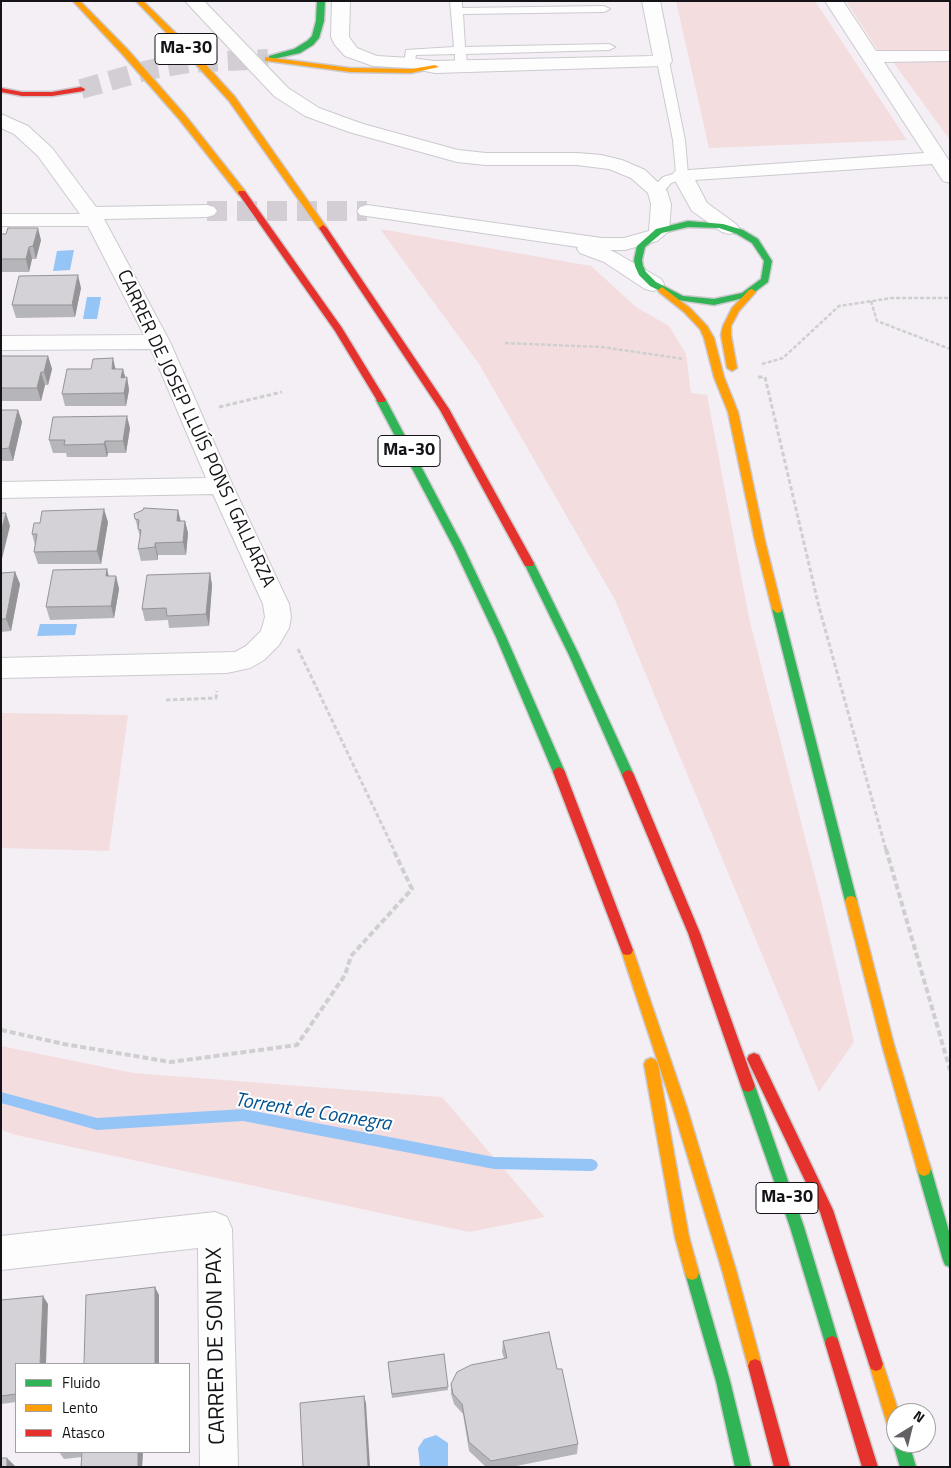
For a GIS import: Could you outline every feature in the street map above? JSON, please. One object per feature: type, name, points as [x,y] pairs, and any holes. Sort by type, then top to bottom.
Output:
[{"type":"main road","name":"Ma-30","points":[[76,1],[126,53],[221,164],[308,285],[378,395],[459,548],[502,637],[566,789],[633,966],[680,1108],[729,1270],[782,1467]]},
{"type":"main road","name":"Ma-30","points":[[139,1],[232,99],[381,311],[444,409],[530,565],[574,655],[644,812],[694,933],[797,1227],[870,1467]]},
{"type":"main road","points":[[321,1],[319,28],[316,36],[310,43],[290,54],[268,59],[350,70],[411,70],[435,67]]},
{"type":"main road","points":[[1,90],[52,94],[80,89]]},
{"type":"main road","points":[[733,412],[734,381],[728,351],[727,326],[735,310],[764,280],[768,268],[766,255],[749,237],[729,228],[708,224],[688,224],[655,234],[641,246],[638,260],[642,273],[686,310],[704,328],[709,338],[719,377],[733,412],[760,541],[885,1035],[950,1260]]},
{"type":"main road","points":[[658,287],[681,298],[704,302],[731,300],[752,292]]},
{"type":"main road","points":[[694,933],[826,1210],[888,1403]]},
{"type":"main road","points":[[633,966],[682,1236],[723,1381],[743,1467]]},
{"type":"main road","points":[[904,1453],[908,1467]]},
{"type":"street","points":[[194,1],[282,92],[294,102],[319,115],[373,133],[457,156],[486,159],[577,158],[601,161],[638,174],[657,191],[662,204],[655,234],[635,242],[614,244],[367,212]]},
{"type":"street","points":[[341,1],[340,37],[344,45],[358,55],[373,61],[410,63],[435,67],[460,59],[563,56],[663,61],[651,1]]},
{"type":"street","points":[[834,1],[950,177]]},
{"type":"street","points":[[870,57],[950,56]]},
{"type":"street","name":"CARRER DE JOSEP LLUÍS PONS I GALLARZA","points":[[1,120],[21,130],[34,140],[90,212],[128,280],[159,342],[221,486],[276,604],[278,617],[276,628],[262,647],[241,661],[227,663],[1,668]]},
{"type":"street","points":[[729,228],[699,206],[682,175],[936,158]]},
{"type":"street","points":[[1,205],[90,212]]},
{"type":"street","points":[[1,220],[90,212],[207,211]]},
{"type":"street","points":[[500,230],[595,251],[618,262],[658,287]]},
{"type":"street","points":[[1,343],[159,342]]},
{"type":"street","points":[[1,490],[221,486]]},
{"type":"street","name":"CARRER DE SON PAX","points":[[1,1253],[215,1229],[220,1467]]},
{"type":"lane","points":[[457,5],[544,1]]},
{"type":"lane","points":[[410,63],[410,52],[460,59],[457,5]]},
{"type":"lane","points":[[457,5],[604,9]]},
{"type":"lane","points":[[563,56],[608,47]]},
{"type":"lane","points":[[657,191],[667,180],[682,175],[679,140],[663,61]]},
{"type":"path","points":[[761,364],[784,358],[838,306],[892,298],[950,298]]},
{"type":"path","points":[[871,301],[877,321],[950,349]]},
{"type":"path","points":[[505,343],[602,347],[695,361],[697,374],[701,377],[719,377]]},
{"type":"path","points":[[734,381],[765,376],[778,439],[817,598],[862,767],[950,1070]]},
{"type":"path","points":[[218,408],[282,392]]},
{"type":"path","points":[[1,1030],[64,1044],[170,1062],[298,1045],[345,975],[351,956],[412,889],[294,641]]},
{"type":"shaded area","points":[[676,1],[815,1],[907,140],[709,148]]},
{"type":"shaded area","points":[[846,1],[950,1],[950,50],[879,52]]},
{"type":"shaded area","points":[[950,61],[950,140],[893,62]]},
{"type":"shaded area","points":[[380,229],[591,266],[636,307],[669,326],[686,354],[691,393],[707,395],[749,618],[821,900],[854,1042],[819,1092],[615,600],[479,364]]},
{"type":"shaded area","points":[[1,713],[128,715],[109,851],[1,848]]},
{"type":"shaded area","points":[[1,1046],[133,1073],[442,1097],[545,1217],[469,1232],[16,1135],[1,1130]]},
{"type":"water","points":[[74,250],[70,270],[53,271],[57,251]]},
{"type":"water","points":[[87,297],[101,297],[97,319],[83,319]]},
{"type":"water","points":[[40,624],[77,624],[75,635],[37,636]]},
{"type":"water","points":[[436,1435],[448,1443],[448,1467],[420,1467],[418,1448],[424,1439]]},
{"type":"building","points":[[8,228],[38,228],[33,246],[29,247],[26,259],[1,259],[1,234],[6,234]]},
{"type":"building","points":[[78,275],[72,305],[12,305],[19,276]]},
{"type":"building","points":[[1,356],[48,356],[37,388],[1,388]]},
{"type":"building","points":[[113,358],[112,369],[123,369],[121,378],[127,377],[124,393],[62,394],[67,369],[91,369],[93,359]]},
{"type":"building","points":[[1,410],[18,410],[9,448],[1,449]]},
{"type":"building","points":[[127,416],[123,441],[105,441],[104,444],[64,445],[65,440],[49,440],[53,417]]},
{"type":"building","points":[[144,508],[178,510],[177,521],[185,521],[183,542],[155,543],[155,547],[138,549],[141,530],[138,529],[139,520],[135,519],[134,514]]},
{"type":"building","points":[[104,509],[97,551],[34,552],[37,534],[32,534],[34,523],[40,523],[42,511]]},
{"type":"building","points":[[1,513],[6,513],[1,532]]},
{"type":"building","points":[[107,569],[106,576],[116,576],[111,606],[46,607],[53,570]]},
{"type":"building","points":[[15,572],[6,619],[1,619],[1,573]]},
{"type":"building","points":[[210,573],[206,614],[167,616],[166,608],[142,609],[147,575]]},
{"type":"building","points":[[155,1287],[155,1363],[84,1363],[86,1295]]},
{"type":"building","points":[[43,1296],[40,1363],[15,1363],[15,1394],[1,1396],[1,1300]]},
{"type":"building","points":[[549,1332],[557,1369],[562,1369],[578,1444],[491,1461],[469,1442],[462,1404],[453,1394],[451,1384],[457,1372],[471,1365],[507,1358],[503,1341]]},
{"type":"building","points":[[444,1354],[448,1387],[392,1394],[388,1362]]},
{"type":"building","points":[[364,1396],[368,1467],[303,1467],[300,1403]]},
{"type":"building","points":[[82,1453],[138,1453],[138,1467],[81,1467]]},
{"type":"building","points":[[1,1458],[7,1458],[7,1467],[1,1467]]},
{"type":"waterway","name":"Torrent de Coanegra","points":[[1,1097],[97,1124],[243,1115],[494,1163],[592,1165]]},
{"type":"tunnel","points":[[81,89],[148,70],[188,63],[268,59]]},
{"type":"tunnel","points":[[207,211],[367,211]]},
{"type":"traffic: fast","points":[[272,58],[297,51],[310,43],[316,36],[320,21],[321,1]]},
{"type":"traffic: fast","points":[[688,224],[720,226],[740,232],[755,241],[768,261],[765,280],[745,295],[714,302],[681,298],[653,284],[642,273],[639,266],[638,260],[641,246],[659,231],[688,224]]},
{"type":"traffic: fast","points":[[381,400],[459,548],[501,637],[559,772]]},
{"type":"traffic: fast","points":[[529,563],[574,655],[628,775]]},
{"type":"traffic: fast","points":[[777,609],[851,901]]},
{"type":"traffic: fast","points":[[748,1086],[797,1227],[832,1343]]},
{"type":"traffic: fast","points":[[924,1169],[950,1260]]},
{"type":"traffic: fast","points":[[692,1273],[723,1381],[743,1467]]},
{"type":"traffic: fast","points":[[904,1453],[908,1467]]},
{"type":"traffic: slow","points":[[76,1],[126,53],[182,117],[242,193]]},
{"type":"traffic: slow","points":[[139,1],[185,47],[232,99],[323,228]]},
{"type":"traffic: slow","points":[[268,59],[350,70],[411,71],[435,67]]},
{"type":"traffic: slow","points":[[662,290],[687,310],[704,328],[709,338],[719,377],[733,412],[760,541],[777,609]]},
{"type":"traffic: slow","points":[[732,368],[726,335],[727,326],[735,310],[752,292]]},
{"type":"traffic: slow","points":[[851,901],[888,1045],[924,1169]]},
{"type":"traffic: slow","points":[[627,950],[680,1108],[729,1270],[755,1366]]},
{"type":"traffic: slow","points":[[651,1064],[682,1237],[692,1273]]},
{"type":"traffic: slow","points":[[876,1364],[888,1403]]},
{"type":"traffic: jam","points":[[1,90],[22,94],[52,94],[81,89]]},
{"type":"traffic: jam","points":[[242,193],[339,330],[381,400]]},
{"type":"traffic: jam","points":[[323,228],[444,409],[529,563]]},
{"type":"traffic: jam","points":[[559,772],[627,950]]},
{"type":"traffic: jam","points":[[628,775],[694,933],[748,1086]]},
{"type":"traffic: jam","points":[[754,1059],[826,1210],[876,1364]]},
{"type":"traffic: jam","points":[[832,1343],[870,1467]]},
{"type":"traffic: jam","points":[[755,1366],[782,1467]]}]
